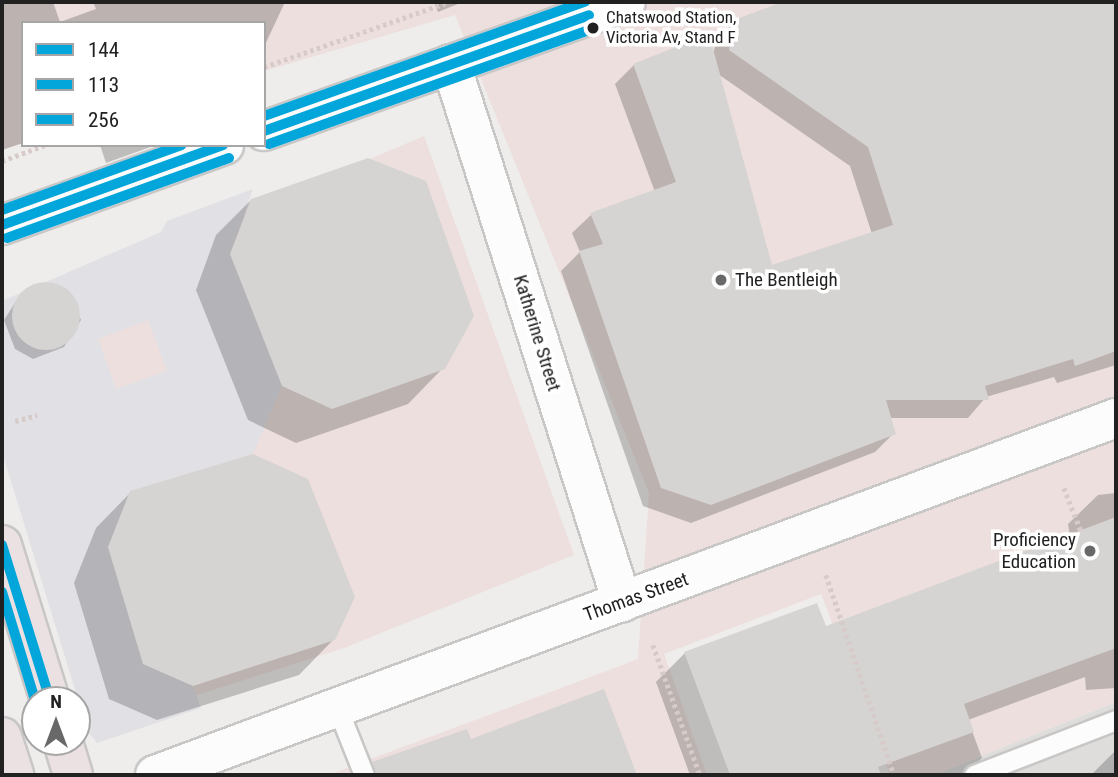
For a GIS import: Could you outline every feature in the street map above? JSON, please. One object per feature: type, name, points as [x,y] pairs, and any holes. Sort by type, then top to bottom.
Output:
[{"type":"highway","points":[[2,545],[46,686]]},
{"type":"highway","points":[[2,737],[14,775]]},
{"type":"highway","points":[[67,756],[73,775]]},
{"type":"street","points":[[266,130],[626,2]]},
{"type":"street","name":"Katherine Street","points":[[451,64],[622,602]]},
{"type":"street","points":[[2,225],[218,147]]},
{"type":"street","name":"Thomas Street","points":[[155,775],[1116,418]]},
{"type":"lane","points":[[337,708],[363,775]]},
{"type":"lane","points":[[974,775],[1116,720]]},
{"type":"path","points":[[266,66],[447,2]]},
{"type":"path","points":[[2,161],[40,147]]},
{"type":"path","points":[[15,421],[37,415]]},
{"type":"path","points":[[1064,488],[1081,531]]},
{"type":"path","points":[[826,575],[894,775]]},
{"type":"path","points":[[653,645],[700,775]]},
{"type":"shaded area","points":[[2,2],[1116,2],[1116,702],[934,775],[890,775],[821,594],[664,654],[707,775],[328,775],[638,659],[649,493],[455,15],[266,70],[266,21],[21,21],[21,144],[2,150]]},
{"type":"shaded area","points":[[424,136],[574,555],[344,648],[116,721],[2,316]]},
{"type":"shaded area","points":[[253,189],[230,254],[282,386],[253,454],[130,491],[108,547],[143,664],[193,686],[201,708],[97,743],[91,736],[91,686],[74,686],[2,452],[2,301],[161,232],[167,221]],"holes":[[[148,320],[167,371],[116,389],[98,339]]]},
{"type":"shaded area","points":[[1116,702],[1116,775],[934,775]]},
{"type":"building","points":[[782,2],[1116,2],[1116,351],[1075,366],[1073,359],[985,386],[989,400],[886,400],[896,434],[711,505],[661,488],[579,251],[603,244],[590,213],[676,182],[633,64],[709,34],[772,265],[893,225],[868,147],[729,50],[734,20]]},
{"type":"building","points":[[368,158],[426,181],[474,316],[445,369],[332,409],[282,386],[230,254],[251,199]]},
{"type":"building","points":[[46,282],[59,285],[70,292],[77,303],[80,316],[77,329],[70,340],[59,347],[46,350],[33,347],[22,340],[15,329],[12,316],[15,303],[22,292],[33,285]]},
{"type":"building","points":[[253,454],[308,479],[355,597],[335,640],[193,686],[143,664],[108,547],[130,491]]},
{"type":"building","points":[[1116,517],[1116,648],[964,704],[974,732],[878,767],[881,775],[730,775],[684,652],[817,603],[826,626]]},
{"type":"building","points":[[604,689],[637,775],[376,775],[372,762],[467,729],[471,739]]},
{"type":"transit line","name":"256","points":[[266,115],[585,2]]},
{"type":"transit line","name":"144","points":[[266,130],[589,15]]},
{"type":"transit line","name":"113","points":[[269,144],[594,28]]},
{"type":"transit line","name":"256","points":[[2,210],[176,147]]},
{"type":"transit line","name":"144","points":[[2,225],[217,147]]},
{"type":"transit line","name":"113","points":[[7,238],[229,158]]},
{"type":"transit line","name":"144","points":[[2,545],[46,686]]},
{"type":"transit line","name":"113","points":[[2,592],[31,686]]},
{"type":"place","name":"Chatswood Station, Victoria Av, Stand F","points":[[593,28]]},
{"type":"place","name":"The Bentleigh","points":[[721,280]]},
{"type":"place","name":"Proficiency Education","points":[[1090,551]]}]
